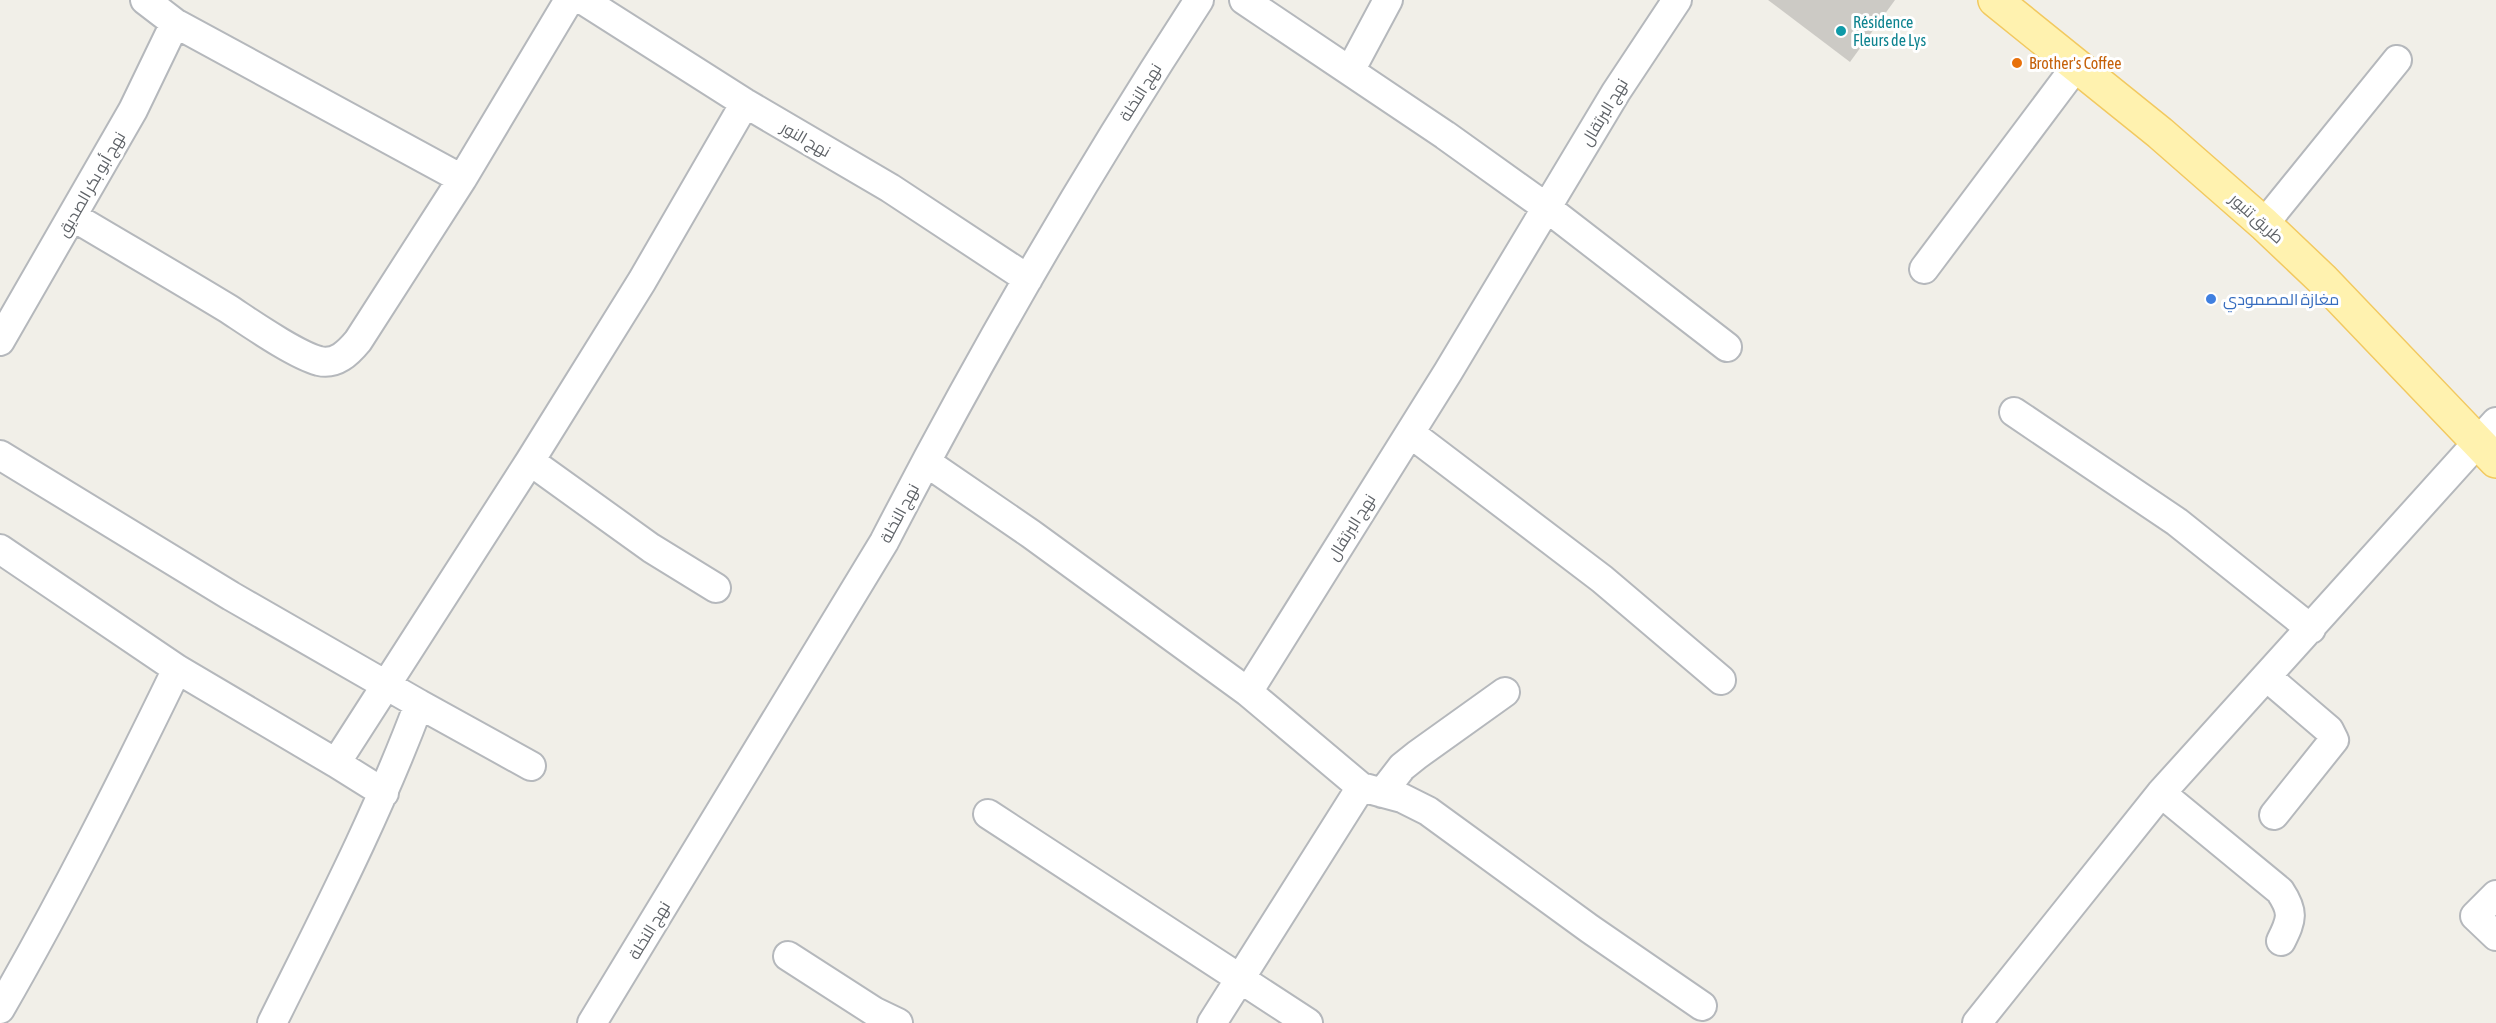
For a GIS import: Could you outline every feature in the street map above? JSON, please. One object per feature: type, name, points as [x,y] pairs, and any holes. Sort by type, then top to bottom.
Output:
[{"type":"main road","name":"طريق تنيور","points":[[1995,0],[2160,133],[2264,224],[2491,442]]},
{"type":"street","points":[[72,216],[288,345],[321,361],[331,361],[342,357],[358,341],[462,179],[569,0]]},
{"type":"street","name":"نهج النور","points":[[583,0],[745,103],[890,188],[1028,279]]},
{"type":"street","name":"نهج النخلة","points":[[592,1023],[884,542],[1028,279],[1143,86],[1199,0]]},
{"type":"street","points":[[1244,0],[1445,135],[1547,208],[1727,347]]},
{"type":"street","points":[[1350,72],[1388,0]]},
{"type":"street","name":"نهج البرتقال","points":[[1248,692],[1410,433],[1616,92],[1677,0]]},
{"type":"street","points":[[157,7],[462,179]]},
{"type":"street","name":"نهج أبو بكر الصديق","points":[[0,341],[133,110],[157,7]]},
{"type":"street","points":[[2264,224],[2397,60]]},
{"type":"street","points":[[1924,269],[2077,65]]},
{"type":"street","points":[[336,763],[467,555],[530,461],[642,281],[745,103]]},
{"type":"street","points":[[2014,412],[2177,522],[2311,629]]},
{"type":"street","points":[[1410,433],[1602,579],[1721,680]]},
{"type":"street","points":[[1977,1023],[2161,793],[2311,629],[2491,442]]},
{"type":"street","points":[[0,454],[231,596],[386,686],[531,766]]},
{"type":"street","points":[[530,461],[651,548],[716,588]]},
{"type":"street","points":[[926,462],[1031,534],[1248,692],[1371,790],[1402,798],[1428,811],[1580,922],[1702,1006]]},
{"type":"street","points":[[0,549],[177,669],[384,793]]},
{"type":"street","points":[[0,1009],[74,876],[177,669]]},
{"type":"street","points":[[2266,677],[2329,730],[2334,740],[2274,815]]},
{"type":"street","points":[[1212,1023],[1371,790],[1505,692]]},
{"type":"street","points":[[272,1023],[384,793],[418,704]]},
{"type":"street","points":[[2161,793],[2280,891],[2290,905],[2291,921],[2282,941]]},
{"type":"street","points":[[988,814],[1308,1023]]},
{"type":"street","points":[[2496,895],[2475,916],[2496,936]]},
{"type":"street","points":[[788,957],[875,1012],[898,1023]]},
{"type":"building","name":"Résidence Fleurs de Lys","points":[[1768,0],[1895,0],[1850,62]]},
{"type":"place","name":"Résidence Fleurs de Lys","points":[[1841,31]]},
{"type":"place","name":"Brother's Coffee","points":[[2017,63]]},
{"type":"place","name":"مغازة المصمودي","points":[[2211,299]]}]
